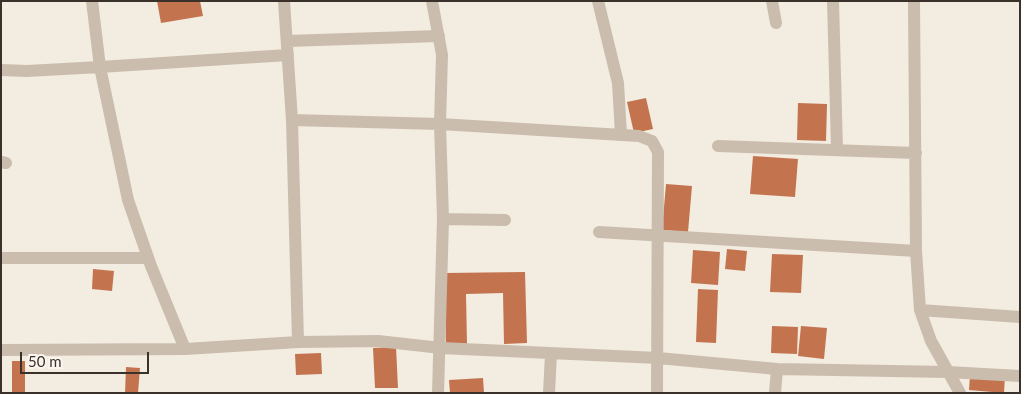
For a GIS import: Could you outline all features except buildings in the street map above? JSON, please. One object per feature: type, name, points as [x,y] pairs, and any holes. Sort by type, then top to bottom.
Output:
[{"type":"street","points":[[92,1],[100,67],[128,200],[148,258],[185,349]]},
{"type":"street","points":[[284,1],[292,120],[298,342]]},
{"type":"street","points":[[432,1],[442,55],[440,124],[443,219],[441,348],[438,393]]},
{"type":"street","points":[[598,1],[618,83],[621,135]]},
{"type":"street","points":[[772,1],[776,23]]},
{"type":"street","points":[[832,1],[837,148]]},
{"type":"street","points":[[914,1],[916,250],[920,310],[931,341],[960,393]]},
{"type":"street","points":[[287,41],[439,36]]},
{"type":"street","points":[[1,70],[28,71],[100,67],[288,54]]},
{"type":"street","points":[[292,120],[440,124],[639,136],[652,141],[658,152],[656,234],[657,393]]},
{"type":"street","points":[[718,146],[837,148],[916,153]]},
{"type":"street","points":[[443,219],[504,220]]},
{"type":"street","points":[[599,232],[916,250]]},
{"type":"street","points":[[1,258],[148,258]]},
{"type":"street","points":[[920,310],[1020,317]]},
{"type":"street","points":[[1,350],[185,349],[298,342],[378,341],[441,348],[658,358],[777,369],[948,372],[1020,376]]},
{"type":"street","points":[[549,393],[551,354]]},
{"type":"street","points":[[776,393],[777,369]]}]
